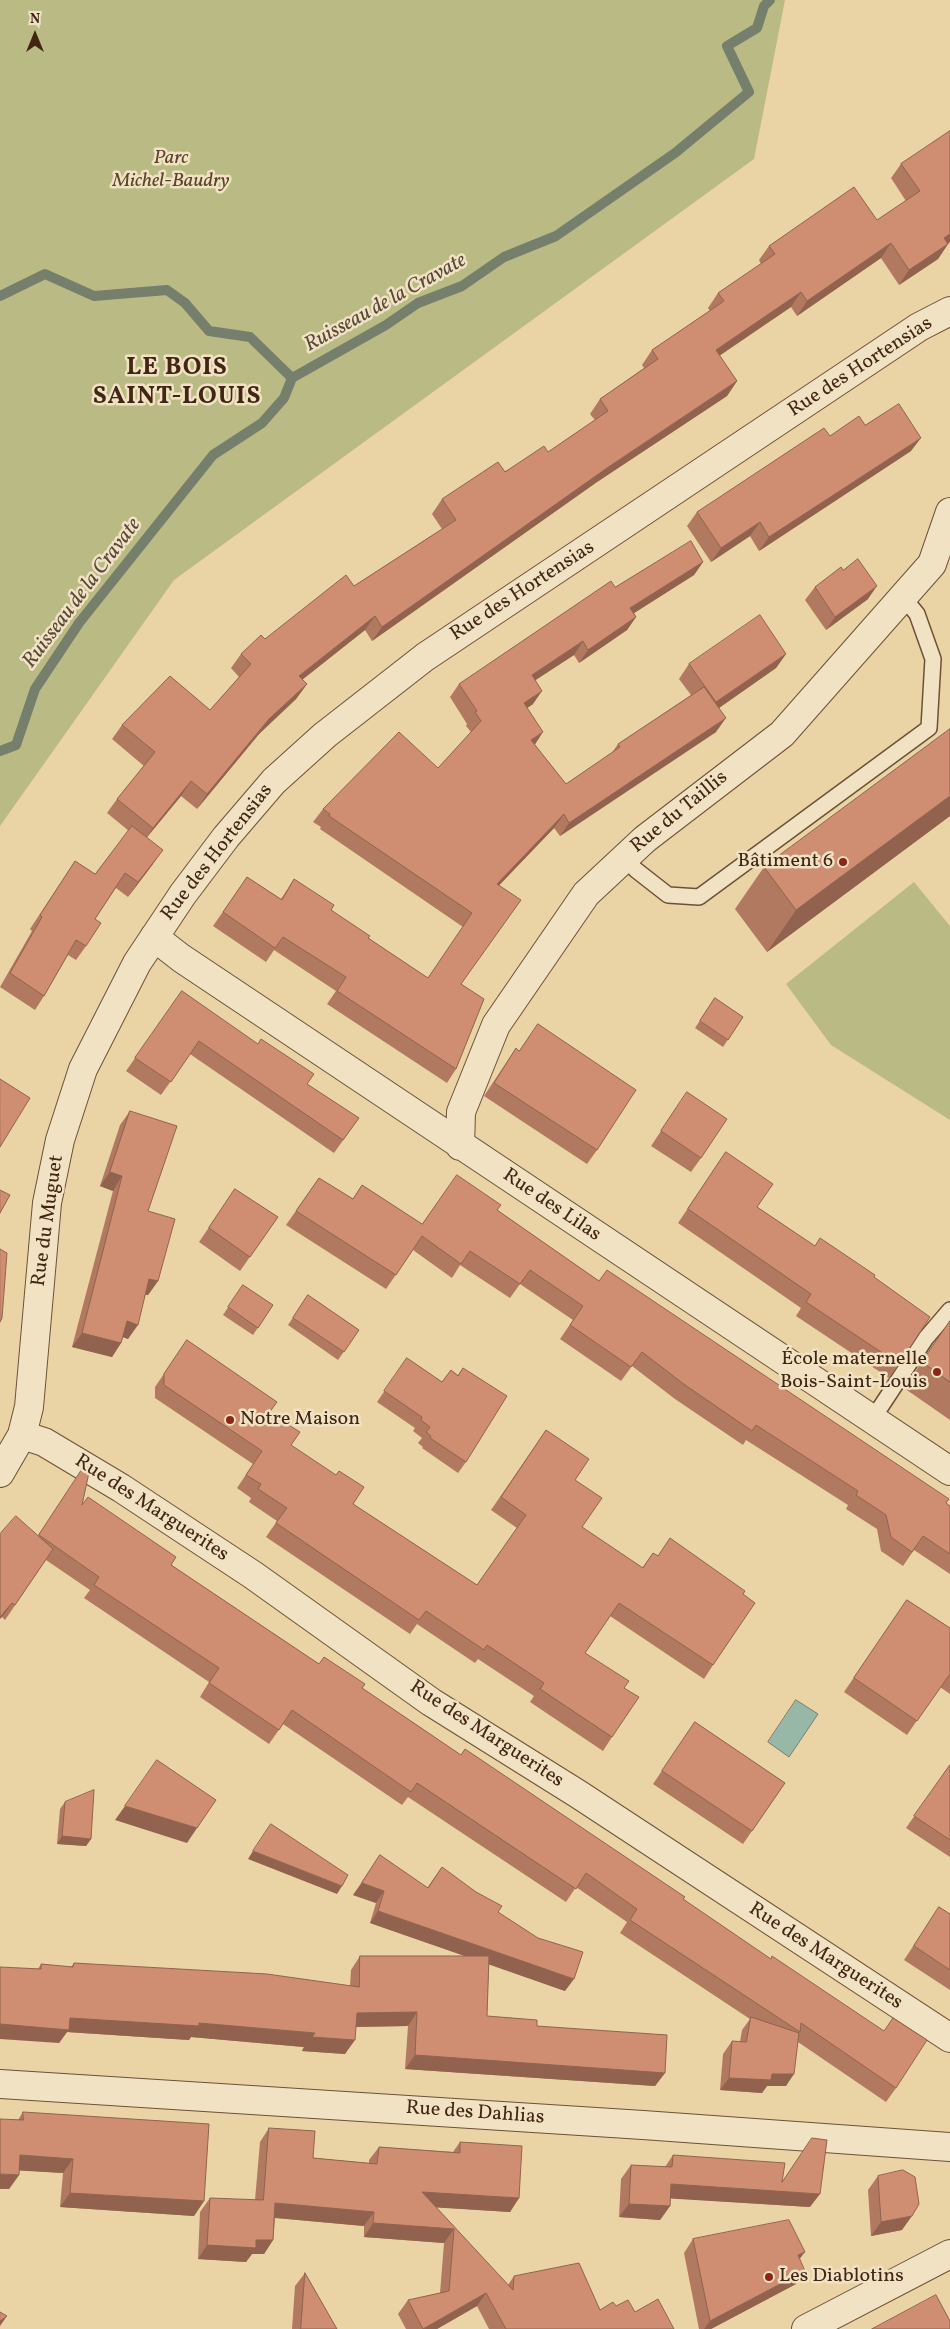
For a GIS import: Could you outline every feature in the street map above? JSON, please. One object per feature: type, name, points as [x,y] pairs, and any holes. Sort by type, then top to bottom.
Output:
[{"type":"street","name":"Rue des Hortensias","points":[[154,937],[226,837],[274,781],[325,735],[417,663],[919,328],[950,311]]},
{"type":"street","name":"Rue du Taillis","points":[[460,1146],[461,1112],[496,1025],[586,894],[645,839],[782,734],[932,564],[950,512]]},
{"type":"street","name":"Rue des Lilas","points":[[154,937],[181,958],[460,1146],[950,1471]]},
{"type":"street","name":"Rue du Muguet","points":[[0,1473],[22,1435],[29,1407],[47,1203],[60,1140],[84,1069],[137,963],[154,937]]},
{"type":"street","name":"Rue des Marguerites","points":[[22,1435],[44,1442],[121,1488],[253,1575],[431,1702],[578,1794],[950,2038]]},
{"type":"street","name":"Rue des Dahlias","points":[[0,2084],[642,2125],[950,2147]]},
{"type":"street","points":[[806,2329],[950,2254]]},
{"type":"lane","points":[[625,858],[636,870],[668,895],[699,897],[929,728],[933,659],[917,614],[903,596]]},
{"type":"lane","points":[[872,1420],[926,1338],[950,1310]]},
{"type":"green space","name":"Parc Michel-Baudry","points":[[0,0],[785,0],[754,159],[174,580],[0,826]]},
{"type":"green space","points":[[914,882],[950,926],[950,1120],[831,1045],[786,984]]},
{"type":"shaded area","points":[[796,1700],[818,1714],[789,1757],[768,1742]]},
{"type":"building","points":[[950,131],[950,234],[944,238],[948,244],[909,270],[891,243],[807,301],[801,292],[716,350],[737,381],[607,468],[382,627],[375,616],[299,676],[307,684],[269,719],[207,794],[191,781],[153,828],[117,799],[155,752],[122,725],[170,676],[210,710],[251,664],[241,654],[261,635],[265,639],[346,575],[354,586],[456,520],[442,499],[498,462],[505,472],[544,446],[548,452],[608,411],[600,399],[658,359],[652,350],[724,301],[718,293],[775,254],[769,246],[854,187],[877,220],[920,191],[901,164]]},
{"type":"building","points":[[899,404],[921,438],[769,537],[760,522],[721,548],[697,512],[824,428],[830,436],[859,416],[865,425]]},
{"type":"building","points":[[691,541],[703,562],[630,608],[636,617],[588,650],[583,641],[532,675],[542,691],[524,703],[543,732],[531,740],[566,784],[620,747],[618,744],[704,687],[726,718],[569,823],[564,814],[497,884],[521,900],[461,984],[484,999],[456,1069],[337,991],[346,977],[283,937],[275,948],[223,912],[247,877],[282,900],[294,879],[334,905],[331,910],[370,936],[368,938],[428,978],[472,913],[329,816],[330,814],[323,809],[399,732],[438,768],[481,721],[475,712],[477,711],[459,684],[611,581],[615,587]]},
{"type":"building","points":[[858,559],[877,586],[835,617],[815,587],[841,567],[843,570]]},
{"type":"building","points":[[760,615],[786,654],[716,702],[689,664]]},
{"type":"building","points":[[950,729],[950,796],[796,910],[764,867]]},
{"type":"building","points":[[132,826],[163,850],[138,882],[125,873],[95,919],[101,923],[86,946],[76,940],[44,996],[10,973],[42,917],[40,915],[75,861],[95,874]]},
{"type":"building","points":[[182,991],[258,1044],[261,1039],[314,1074],[307,1084],[359,1118],[343,1140],[199,1041],[171,1082],[135,1058]]},
{"type":"building","points":[[715,998],[743,1017],[728,1040],[700,1021]]},
{"type":"building","points":[[538,1024],[636,1090],[597,1150],[494,1083],[516,1048],[519,1051]]},
{"type":"building","points":[[0,1079],[30,1098],[0,1147]]},
{"type":"building","points":[[687,1092],[727,1119],[701,1158],[661,1131]]},
{"type":"building","points":[[130,1111],[177,1126],[148,1211],[175,1219],[158,1281],[149,1279],[138,1325],[127,1321],[121,1343],[82,1333],[122,1176],[110,1172]]},
{"type":"building","points":[[726,1152],[773,1184],[757,1207],[815,1246],[820,1238],[875,1275],[874,1277],[930,1317],[899,1364],[806,1302],[811,1294],[688,1209]]},
{"type":"building","points":[[457,1175],[501,1205],[497,1210],[599,1281],[607,1270],[949,1499],[946,1503],[950,1506],[950,1554],[923,1536],[912,1552],[891,1537],[886,1515],[856,1495],[858,1491],[756,1425],[752,1431],[685,1385],[642,1352],[631,1367],[570,1325],[583,1306],[530,1270],[520,1284],[470,1251],[461,1264],[422,1236],[396,1275],[296,1211],[319,1178],[353,1199],[362,1185],[422,1224]]},
{"type":"building","points":[[235,1189],[278,1217],[250,1257],[209,1228]]},
{"type":"building","points":[[0,1190],[10,1195],[0,1213]]},
{"type":"building","points":[[0,1249],[7,1253],[2,1318],[0,1322]]},
{"type":"building","points":[[243,1285],[273,1305],[258,1328],[228,1307]]},
{"type":"building","points":[[308,1295],[359,1330],[344,1352],[293,1318]]},
{"type":"building","points":[[950,1321],[950,1382],[922,1362]]},
{"type":"building","points":[[187,1340],[277,1402],[269,1413],[300,1432],[291,1445],[336,1475],[339,1471],[364,1487],[353,1504],[477,1585],[526,1515],[501,1497],[546,1430],[589,1459],[575,1480],[602,1498],[582,1527],[643,1568],[653,1553],[658,1556],[670,1538],[745,1591],[743,1594],[755,1603],[713,1665],[619,1603],[585,1653],[629,1681],[624,1688],[639,1697],[612,1737],[540,1689],[544,1683],[487,1645],[484,1650],[426,1611],[419,1620],[276,1523],[287,1508],[258,1489],[261,1484],[246,1475],[262,1451],[164,1385],[164,1374]]},
{"type":"building","points":[[407,1358],[442,1382],[451,1370],[458,1376],[463,1368],[507,1396],[466,1462],[430,1438],[431,1436],[426,1432],[430,1427],[421,1420],[422,1417],[384,1391]]},
{"type":"building","points":[[85,1465],[90,1468],[82,1505],[88,1497],[176,1557],[171,1565],[319,1664],[324,1657],[365,1684],[362,1688],[461,1755],[465,1749],[685,1897],[683,1899],[771,1959],[772,1956],[884,2031],[893,2018],[927,2040],[896,2088],[801,2023],[800,2032],[630,1920],[637,1909],[586,1873],[576,1889],[417,1783],[411,1792],[292,1710],[279,1730],[209,1683],[219,1668],[94,1585],[99,1577],[39,1535]]},
{"type":"building","points":[[16,1516],[53,1549],[15,1605],[12,1603],[0,1617],[0,1534]]},
{"type":"building","points":[[907,1600],[950,1628],[950,1674],[917,1721],[854,1678]]},
{"type":"building","points":[[695,1722],[785,1783],[752,1831],[662,1771]]},
{"type":"building","points":[[157,1760],[216,1800],[197,1828],[125,1806]]},
{"type":"building","points":[[950,1765],[950,1840],[914,1816]]},
{"type":"building","points":[[94,1790],[91,1839],[62,1836],[65,1802]]},
{"type":"building","points":[[271,1824],[348,1875],[342,1886],[253,1851]]},
{"type":"building","points":[[380,1855],[428,1888],[442,1867],[476,1892],[502,1906],[498,1912],[538,1938],[583,1952],[574,1979],[378,1911],[384,1891],[362,1883]]},
{"type":"building","points":[[939,1907],[950,1914],[950,1970],[914,1946]]},
{"type":"building","points":[[360,1956],[489,1956],[487,2016],[537,2020],[537,2026],[667,2035],[665,2073],[415,2055],[417,2012],[357,2013],[355,2040],[312,2037],[315,2033],[199,2023],[199,2026],[70,2018],[69,2030],[0,2024],[0,1967],[41,1969],[41,1964],[73,1967],[74,1963],[267,1974],[359,1987]]},
{"type":"building","points":[[751,2017],[799,2033],[794,2074],[772,2074],[771,2080],[729,2078],[732,2041],[746,2042]]},
{"type":"building","points":[[23,2112],[209,2124],[204,2201],[70,2193],[73,2159],[20,2155],[19,2175],[0,2174],[0,2119],[23,2120]]},
{"type":"building","points":[[269,2128],[315,2131],[313,2158],[377,2164],[379,2147],[460,2153],[460,2142],[522,2146],[519,2198],[422,2192],[513,2290],[514,2276],[579,2263],[600,2310],[613,2302],[616,2306],[628,2300],[635,2312],[658,2299],[674,2329],[506,2329],[486,2293],[423,2329],[408,2300],[449,2291],[454,2229],[373,2223],[374,2212],[275,2203],[273,2240],[256,2240],[256,2248],[207,2245],[210,2198],[263,2200]]},
{"type":"building","points":[[812,2138],[827,2140],[820,2194],[671,2184],[670,2206],[629,2204],[631,2165],[672,2167],[673,2155],[785,2163],[782,2182]]},
{"type":"building","points":[[903,2170],[915,2177],[919,2204],[912,2216],[881,2222],[878,2176]]},
{"type":"building","points":[[789,2220],[805,2252],[798,2255],[805,2271],[710,2321],[693,2239]]},
{"type":"building","points":[[305,2273],[337,2329],[301,2329]]},
{"type":"building","points":[[936,2295],[950,2321],[950,2329],[872,2329]]},
{"type":"building","points":[[0,2312],[7,2316],[0,2321]]},
{"type":"waterway","name":"Ruisseau de la Cravate","points":[[0,751],[16,745],[35,689],[79,623],[213,455],[262,423],[284,398],[292,378],[386,325],[418,303],[462,286],[504,257],[556,236],[675,153],[749,92],[727,46],[757,28],[764,6],[770,0]]},
{"type":"waterway","points":[[0,296],[45,274],[94,296],[167,290],[185,303],[209,331],[250,337],[292,378]]},
{"type":"place","name":"Bâtiment 6","points":[[843,862]]},
{"type":"place","name":"École maternelle Bois-Saint-Louis","points":[[937,1372]]},
{"type":"place","name":"Notre Maison","points":[[230,1420]]},
{"type":"place","name":"Les Diablotins","points":[[769,2277]]},
{"type":"district","name":"LE BOIS SAINT-LOUIS","points":[[177,384]]}]
